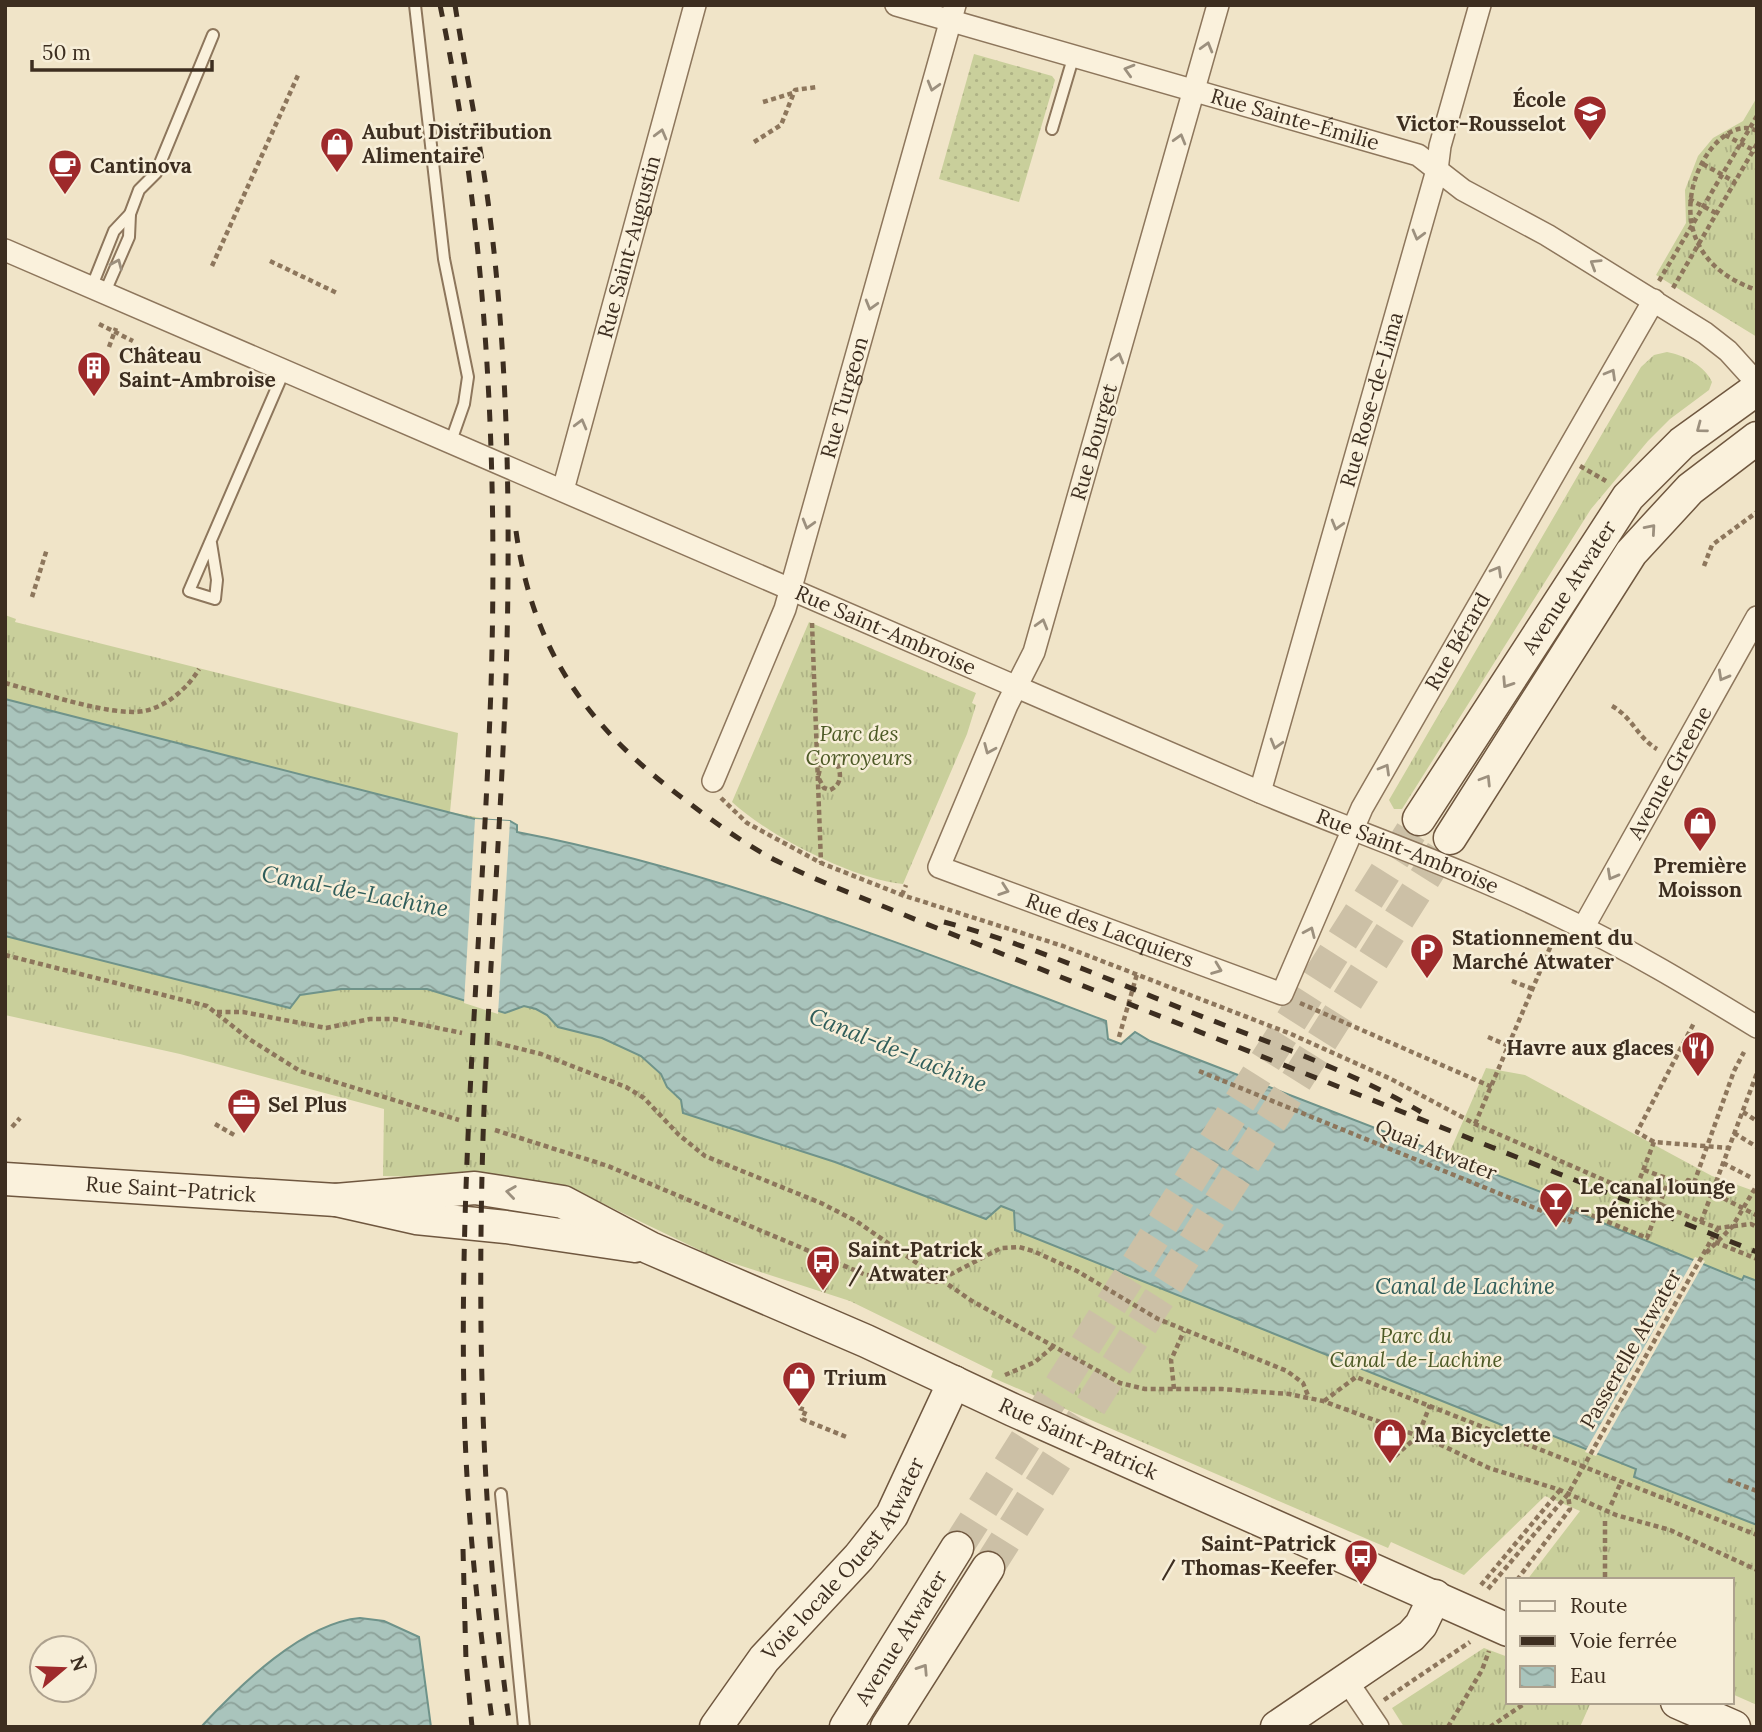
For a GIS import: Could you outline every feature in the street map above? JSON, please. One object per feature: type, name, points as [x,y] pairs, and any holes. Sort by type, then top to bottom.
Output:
[{"type":"main road","name":"Avenue Atwater","points":[[1419,819],[1628,497],[1682,443],[1757,389]]},
{"type":"main road","name":"Avenue Atwater","points":[[1450,838],[1617,574],[1646,534],[1696,483],[1757,438]]},
{"type":"main road","name":"Rue Saint-Patrick","points":[[5,1179],[336,1200],[449,1188],[475,1188],[526,1194],[577,1207],[650,1248],[1435,1596],[1497,1637]]},
{"type":"main road","name":"Voie locale Ouest Atwater","points":[[716,1727],[764,1659],[859,1557],[892,1515],[954,1382]]},
{"type":"main road","name":"Avenue Atwater","points":[[846,1727],[957,1548]]},
{"type":"main road","name":"Avenue Atwater","points":[[887,1727],[988,1568]]},
{"type":"main road","points":[[1277,1727],[1411,1636],[1435,1596]]},
{"type":"main road","points":[[1682,1704],[1734,1727]]},
{"type":"street","name":"Rue Saint-Augustin","points":[[563,490],[695,5]]},
{"type":"street","name":"Rue Sainte-Émilie","points":[[896,5],[953,13],[1074,55],[1418,155],[1463,190],[1547,235],[1661,290],[1757,383]]},
{"type":"street","name":"Rue Bourget","points":[[939,867],[1034,652],[1218,5]]},
{"type":"street","name":"Rue Rose-de-Lima","points":[[1260,792],[1437,170],[1440,146],[1479,5]]},
{"type":"street","name":"Rue Turgeon","points":[[713,781],[785,609],[953,13]]},
{"type":"street","name":"Rue Saint-Ambroise","points":[[5,250],[1260,792],[1583,928],[1754,1019]]},
{"type":"street","name":"Rue Bérard","points":[[1287,997],[1370,794],[1661,290]]},
{"type":"street","name":"Avenue Greene","points":[[1583,928],[1757,617]]},
{"type":"street","name":"Rue des Lacquiers","points":[[939,867],[1287,997]]},
{"type":"street","points":[[1347,1681],[1378,1727]]},
{"type":"lane","points":[[415,5],[444,259],[468,377],[464,404],[451,441]]},
{"type":"lane","points":[[98,289],[129,237],[130,214],[139,190],[156,173],[212,35]]},
{"type":"lane","points":[[1052,129],[1074,55]]},
{"type":"lane","points":[[211,543],[217,580],[215,599],[189,591],[285,369]]},
{"type":"lane","points":[[501,1494],[524,1727]]},
{"type":"path","points":[[212,266],[299,73]]},
{"type":"path","points":[[764,102],[817,87]]},
{"type":"path","points":[[754,142],[781,125],[794,92]]},
{"type":"path","points":[[1661,290],[1691,227],[1757,116]]},
{"type":"path","points":[[1757,131],[1750,127],[1725,135],[1703,164],[1689,199],[1691,227],[1698,245],[1717,270],[1737,283],[1757,290]]},
{"type":"path","points":[[1725,135],[1755,151]]},
{"type":"path","points":[[1661,290],[1709,229],[1757,144]]},
{"type":"path","points":[[1703,164],[1735,182]]},
{"type":"path","points":[[1689,199],[1716,213]]},
{"type":"path","points":[[270,261],[339,294]]},
{"type":"path","points":[[109,347],[119,322]]},
{"type":"path","points":[[99,324],[116,330],[133,341]]},
{"type":"path","points":[[1578,465],[1612,485]]},
{"type":"path","points":[[1704,566],[1712,545],[1757,512]]},
{"type":"path","points":[[32,597],[47,549]]},
{"type":"path","points":[[808,619],[813,629],[821,863]]},
{"type":"path","points":[[5,683],[118,710],[144,711],[175,696],[199,669]]},
{"type":"path","points":[[1612,706],[1628,716],[1645,741],[1657,749]]},
{"type":"path","points":[[824,762],[836,762],[840,778],[834,789],[824,788],[818,777],[824,762]]},
{"type":"path","points":[[724,802],[753,827],[821,863],[902,895],[1063,946],[1278,1029],[1391,1079],[1475,1124],[1701,1222],[1718,1228],[1751,1224],[1757,1227]]},
{"type":"path","points":[[902,895],[906,885]]},
{"type":"path","points":[[940,906],[944,897]]},
{"type":"path","points":[[1475,1124],[1552,943]]},
{"type":"path","points":[[5,955],[183,999],[216,1012],[239,1032],[300,1071],[459,1121]]},
{"type":"path","points":[[1119,1037],[1137,974]]},
{"type":"path","points":[[1512,981],[1533,989]]},
{"type":"path","points":[[1287,997],[1492,1087]]},
{"type":"path","points":[[216,1012],[243,1012],[292,1024],[326,1028],[370,1019],[394,1019],[462,1033]]},
{"type":"path","points":[[1278,1029],[1281,1020]]},
{"type":"path","points":[[1694,1023],[1637,1132],[1654,1142],[1729,1148]]},
{"type":"path","points":[[1488,1037],[1509,1046]]},
{"type":"path","points":[[497,1043],[541,1054],[626,1087],[644,1098],[679,1135],[705,1156],[834,1210],[909,1255],[940,1281],[997,1317],[1055,1345],[1120,1383],[1145,1389],[1222,1389],[1323,1401],[1418,1436],[1489,1468],[1560,1490],[1616,1515],[1670,1530],[1757,1570]]},
{"type":"path","points":[[1694,1183],[1705,1146],[1744,1052]]},
{"type":"path","name":"Quai Atwater","points":[[1199,1071],[1561,1221],[1569,1222],[1574,1208],[1647,1238],[1660,1205]]},
{"type":"path","points":[[1701,1222],[1757,1073]]},
{"type":"path","points":[[1742,1112],[1757,1121]]},
{"type":"path","points":[[12,1127],[20,1118]]},
{"type":"path","points":[[215,1124],[236,1136]]},
{"type":"path","points":[[495,1130],[608,1166],[835,1263],[888,1279],[940,1281],[1001,1248],[1018,1247],[1077,1271],[1184,1331],[1287,1371],[1303,1383],[1309,1398]]},
{"type":"path","points":[[1734,1133],[1757,1147]]},
{"type":"path","points":[[1634,1194],[1654,1142]]},
{"type":"path","points":[[1723,1163],[1750,1177]]},
{"type":"path","points":[[1644,1170],[1685,1186],[1688,1180],[1713,1190],[1756,1214],[1751,1224]]},
{"type":"path","points":[[1660,1205],[1669,1180]]},
{"type":"path","points":[[1714,1242],[1732,1227],[1757,1185]]},
{"type":"path","points":[[1714,1242],[1718,1228]]},
{"type":"path","points":[[1714,1242],[1757,1259]]},
{"type":"path","name":"Passerelle Atwater","points":[[1568,1494],[1701,1259],[1714,1242]]},
{"type":"path","points":[[823,1292],[835,1263]]},
{"type":"path","points":[[1174,1389],[1171,1360],[1184,1331]]},
{"type":"path","points":[[997,1374],[1004,1375],[1027,1366],[1055,1345]]},
{"type":"path","points":[[1323,1401],[1356,1377],[1757,1535]]},
{"type":"path","points":[[1395,1456],[1418,1436],[1430,1405]]},
{"type":"path","points":[[799,1408],[806,1410],[802,1419],[849,1438]]},
{"type":"path","points":[[1728,1480],[1757,1492]]},
{"type":"path","points":[[1611,1505],[1621,1482]]},
{"type":"path","points":[[1481,1586],[1560,1490]]},
{"type":"path","points":[[1518,1578],[1570,1509],[1568,1494]]},
{"type":"path","points":[[1488,1589],[1568,1494]]},
{"type":"path","points":[[1605,1521],[1605,1578]]},
{"type":"path","points":[[1448,1727],[1482,1671],[1497,1637]]},
{"type":"path","points":[[1397,1692],[1477,1638]]},
{"type":"path","points":[[1490,1727],[1524,1704]]},
{"type":"green space","points":[[974,54],[1052,76],[1055,80],[1019,202],[939,179]]},
{"type":"green space","points":[[1756,99],[1757,337],[1656,275],[1686,223],[1685,190],[1698,156],[1713,138],[1743,121]]},
{"type":"green space","points":[[1667,352],[1699,366],[1712,382],[1709,390],[1670,419],[1648,441],[1591,509],[1402,809],[1394,809],[1389,800],[1641,367],[1654,355]]},
{"type":"green space","name":"Parc du Canal-de-Lachine","points":[[5,615],[16,619],[15,622],[458,733],[450,812],[517,825],[517,832],[666,867],[815,914],[1106,1021],[1108,1039],[1121,1044],[1135,1032],[1150,1041],[1448,1156],[1486,1068],[1525,1075],[1712,1176],[1757,1192],[1757,1705],[1734,1695],[1734,1578],[1529,1578],[1580,1511],[1545,1496],[1464,1575],[1391,1542],[1388,1548],[991,1377],[993,1371],[850,1301],[714,1257],[579,1192],[518,1179],[383,1176],[384,1109],[180,1054],[5,1015]]},
{"type":"green space","name":"Parc des Corroyeurs","points":[[809,622],[976,693],[972,703],[976,705],[967,734],[903,884],[860,874],[812,854],[767,828],[732,802]]},
{"type":"green space","points":[[1484,1648],[1506,1656],[1506,1704],[1590,1704],[1580,1727],[1404,1727],[1392,1708]]},
{"type":"water","name":"Canal de Lachine","points":[[5,699],[475,819],[510,821],[517,825],[517,832],[666,867],[815,914],[1106,1021],[1108,1039],[1121,1044],[1135,1032],[1150,1041],[1572,1204],[1571,1210],[1742,1280],[1744,1276],[1757,1281],[1757,1525],[1634,1477],[1636,1469],[1546,1433],[1542,1441],[1015,1230],[1014,1211],[1001,1206],[986,1219],[835,1162],[683,1113],[681,1100],[667,1087],[661,1074],[641,1056],[602,1038],[558,1027],[547,1015],[536,1009],[524,1006],[505,1013],[427,989],[341,989],[300,995],[290,1008],[5,936]]},
{"type":"water","points":[[360,1618],[384,1621],[419,1637],[431,1727],[201,1727],[253,1675],[295,1644],[338,1622]]},
{"type":"pier","points":[[475,819],[510,821],[498,1014],[464,1003]]},
{"type":"pier","points":[[1695,1257],[1705,1261],[1596,1456],[1585,1452]]},
{"type":"tunnel","points":[[957,1548],[1419,819]]},
{"type":"tunnel","points":[[988,1568],[1450,838]]},
{"type":"railway","points":[[440,5],[456,89],[479,259],[486,345],[493,516],[491,687],[468,1132],[463,1310],[465,1440],[470,1522],[493,1727]]},
{"type":"railway","points":[[455,5],[493,241],[506,432],[507,645],[483,1138],[481,1286],[488,1507],[493,1580],[510,1727]]},
{"type":"railway","points":[[516,531],[524,575],[536,615],[552,652],[595,717],[654,775],[689,803],[765,855],[919,921],[1757,1252]]},
{"type":"railway","points":[[944,922],[1037,951],[1306,1057],[1365,1082],[1421,1112]]},
{"type":"railway","points":[[463,1549],[466,1661],[472,1727]]},
{"type":"place","name":"École Victor-Rousselot","points":[[1590,142]]},
{"type":"place","name":"Aubut Distribution Alimentaire","points":[[337,174]]},
{"type":"place","name":"Cantinova","points":[[65,196]]},
{"type":"place","name":"Château Saint-Ambroise","points":[[94,398]]},
{"type":"place","name":"Première Moisson","points":[[1700,853]]},
{"type":"place","name":"Stationnement du Marché Atwater","points":[[1427,980]]},
{"type":"place","name":"Havre aux glaces","points":[[1698,1078]]},
{"type":"place","name":"Sel Plus","points":[[244,1135]]},
{"type":"place","name":"Le canal lounge - péniche","points":[[1556,1229]]},
{"type":"place","name":"Saint-Patrick / Atwater","points":[[823,1292]]},
{"type":"place","name":"Trium","points":[[799,1408]]},
{"type":"place","name":"Ma Bicyclette","points":[[1390,1465]]},
{"type":"place","name":"Saint-Patrick / Thomas-Keefer","points":[[1361,1586]]},
{"type":"water label","name":"Canal-de-Lachine","points":[[355,891]]},
{"type":"water label","name":"Canal-de-Lachine","points":[[898,1050]]}]
